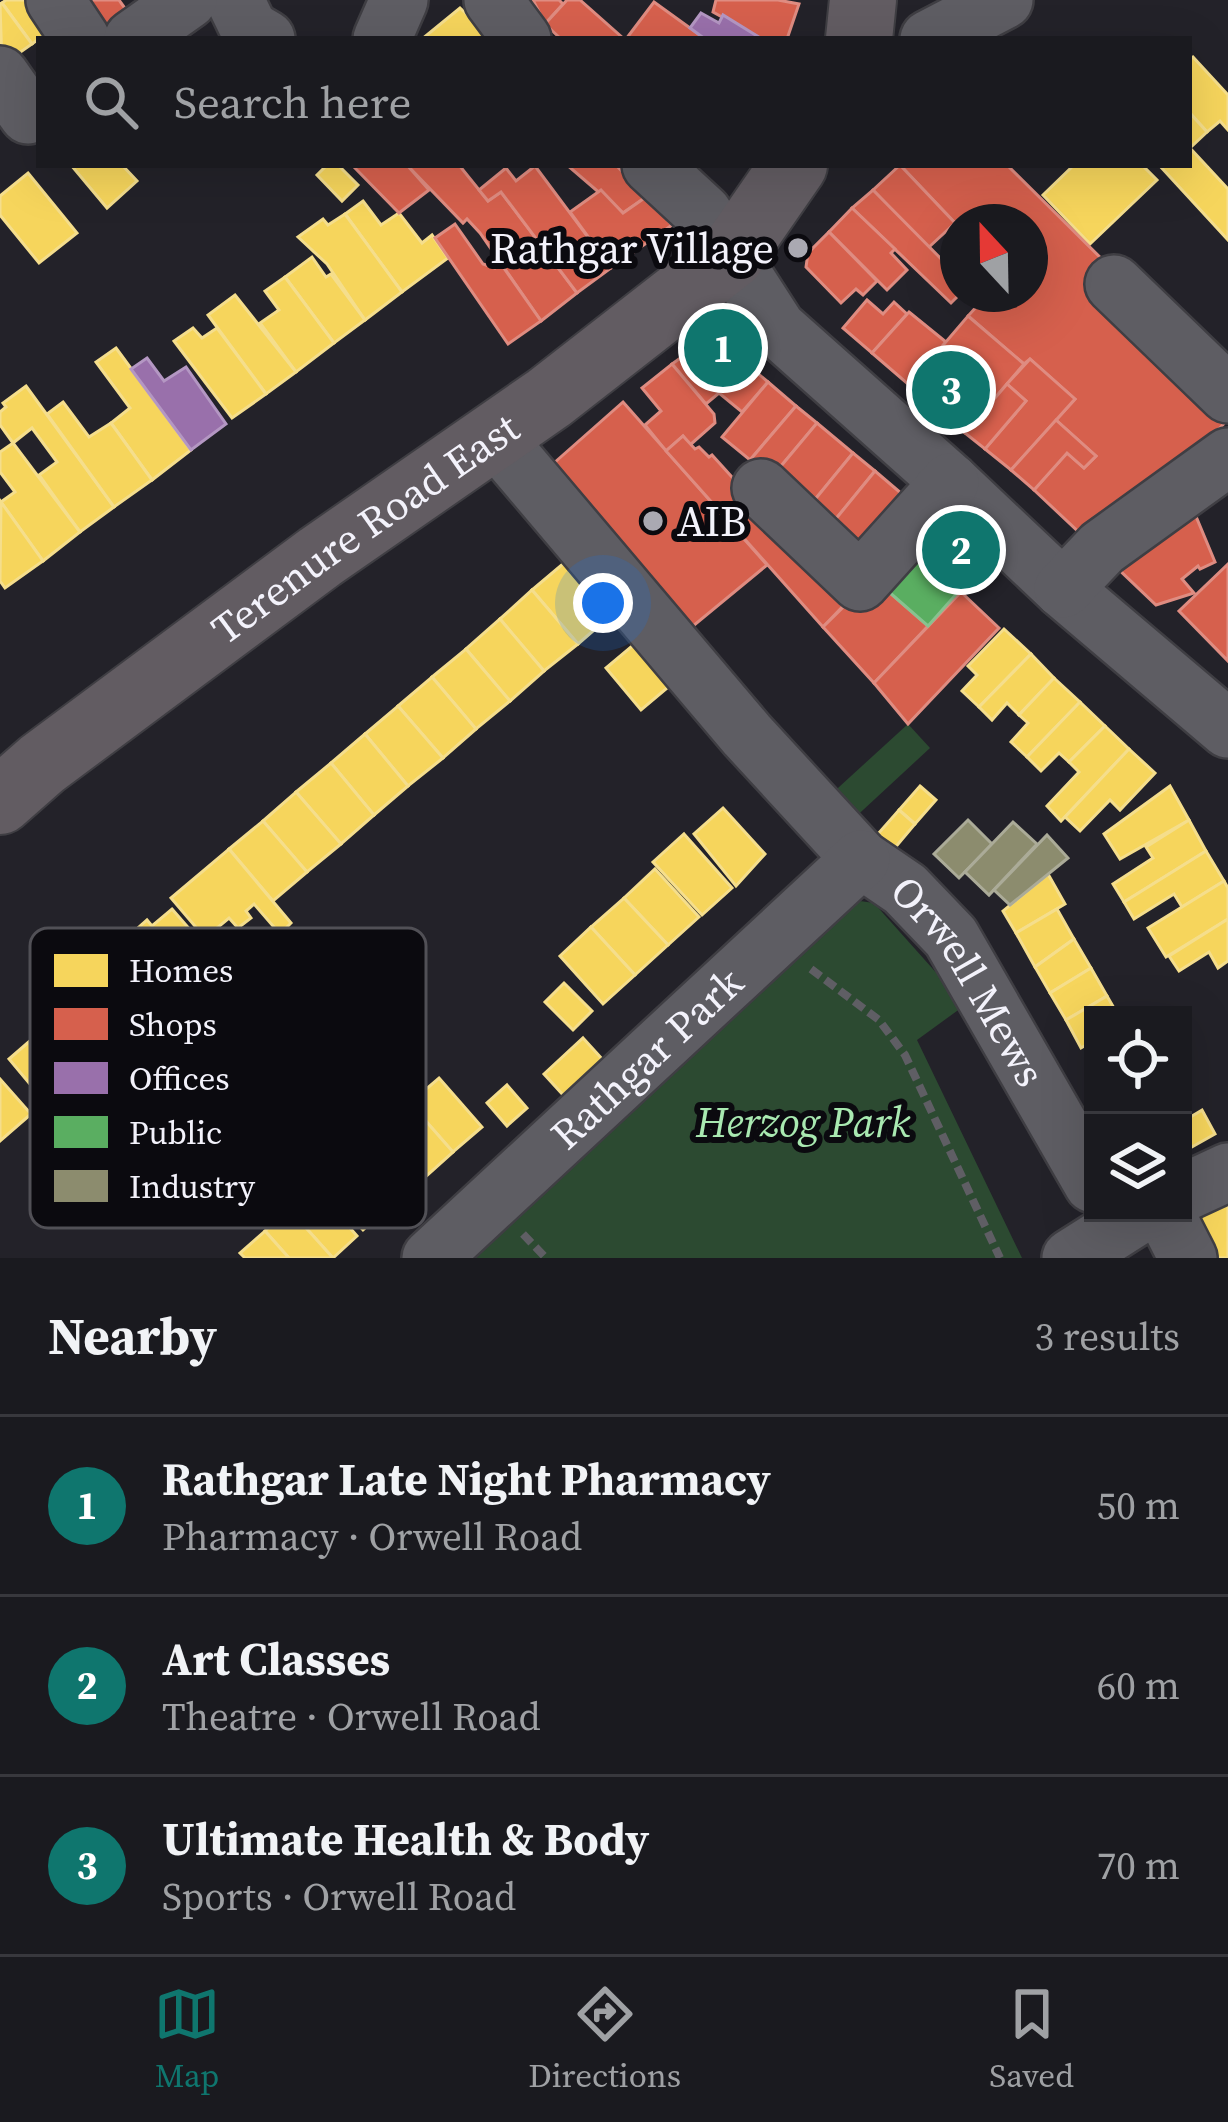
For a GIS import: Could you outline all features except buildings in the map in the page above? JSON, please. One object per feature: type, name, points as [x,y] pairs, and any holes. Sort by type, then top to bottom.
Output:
[{"type":"main road","points":[[860,36],[863,0]]},
{"type":"main road","name":"Terenure Road East","points":[[0,801],[41,764],[320,557],[549,398],[731,256],[792,168]]},
{"type":"street","points":[[55,0],[79,36]]},
{"type":"street","points":[[137,36],[188,0]]},
{"type":"street","points":[[235,0],[249,29],[261,36]]},
{"type":"street","points":[[383,36],[399,0]]},
{"type":"street","points":[[493,0],[520,36]]},
{"type":"street","points":[[935,36],[1004,0]]},
{"type":"street","points":[[985,36],[1015,0]]},
{"type":"street","points":[[654,168],[703,213],[777,328],[1063,589],[1228,729]]},
{"type":"street","points":[[1114,284],[1228,394]]},
{"type":"street","name":"Orwell Mews","points":[[494,436],[747,735],[861,859],[905,889],[951,937],[1120,1223],[1188,1258]]},
{"type":"street","points":[[1063,589],[1102,548],[1228,457]]},
{"type":"street","points":[[761,488],[860,582],[950,482]]},
{"type":"street","name":"Rathgar Park","points":[[427,1246],[861,859]]},
{"type":"street","points":[[1192,1189],[1228,1172]]},
{"type":"path","points":[[790,974],[810,968],[879,1020],[892,1037],[905,1055],[1000,1258]]},
{"type":"path","points":[[516,1226],[546,1258]]},
{"type":"green space","points":[[908,724],[930,748],[849,823],[827,798]]},
{"type":"green space","name":"Herzog Park","points":[[846,899],[874,903],[957,996],[961,1008],[917,1040],[1022,1258],[462,1258]]},
{"type":"place","name":"Rathgar Village","points":[[798,248]]},
{"type":"place","name":"Rathgar Late Night Pharmacy","points":[[723,348]]},
{"type":"place","name":"Ultimate Health & Body","points":[[951,390]]},
{"type":"place","name":"AIB","points":[[653,521]]},
{"type":"place","name":"Art Classes","points":[[961,550]]}]
